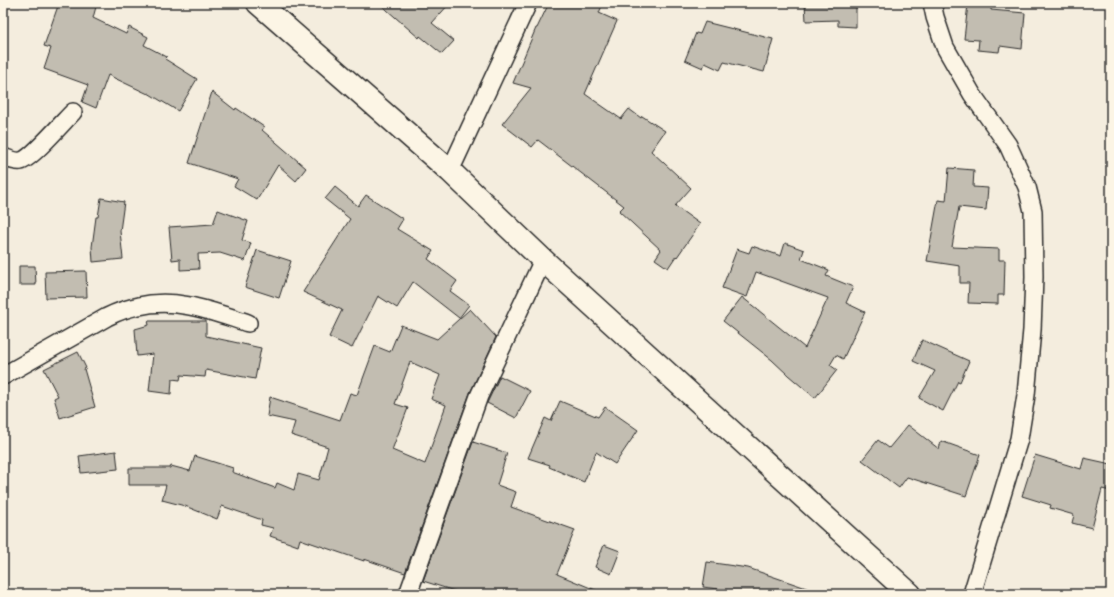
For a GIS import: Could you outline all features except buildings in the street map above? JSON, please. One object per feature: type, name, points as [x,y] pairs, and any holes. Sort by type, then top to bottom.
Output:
[{"type":"highway","points":[[258,3],[450,171],[543,260],[910,594]]},
{"type":"street","points":[[450,171],[528,3]]},
{"type":"street","points":[[932,3],[945,47],[972,94],[1008,146],[1027,187],[1033,211],[1034,277],[1032,330],[1020,439],[972,594]]},
{"type":"street","points":[[3,158],[20,161],[27,158],[73,112]]},
{"type":"street","points":[[408,594],[479,396],[543,260]]},
{"type":"street","points":[[3,376],[107,317],[140,305],[170,303],[195,306],[248,323]]}]
